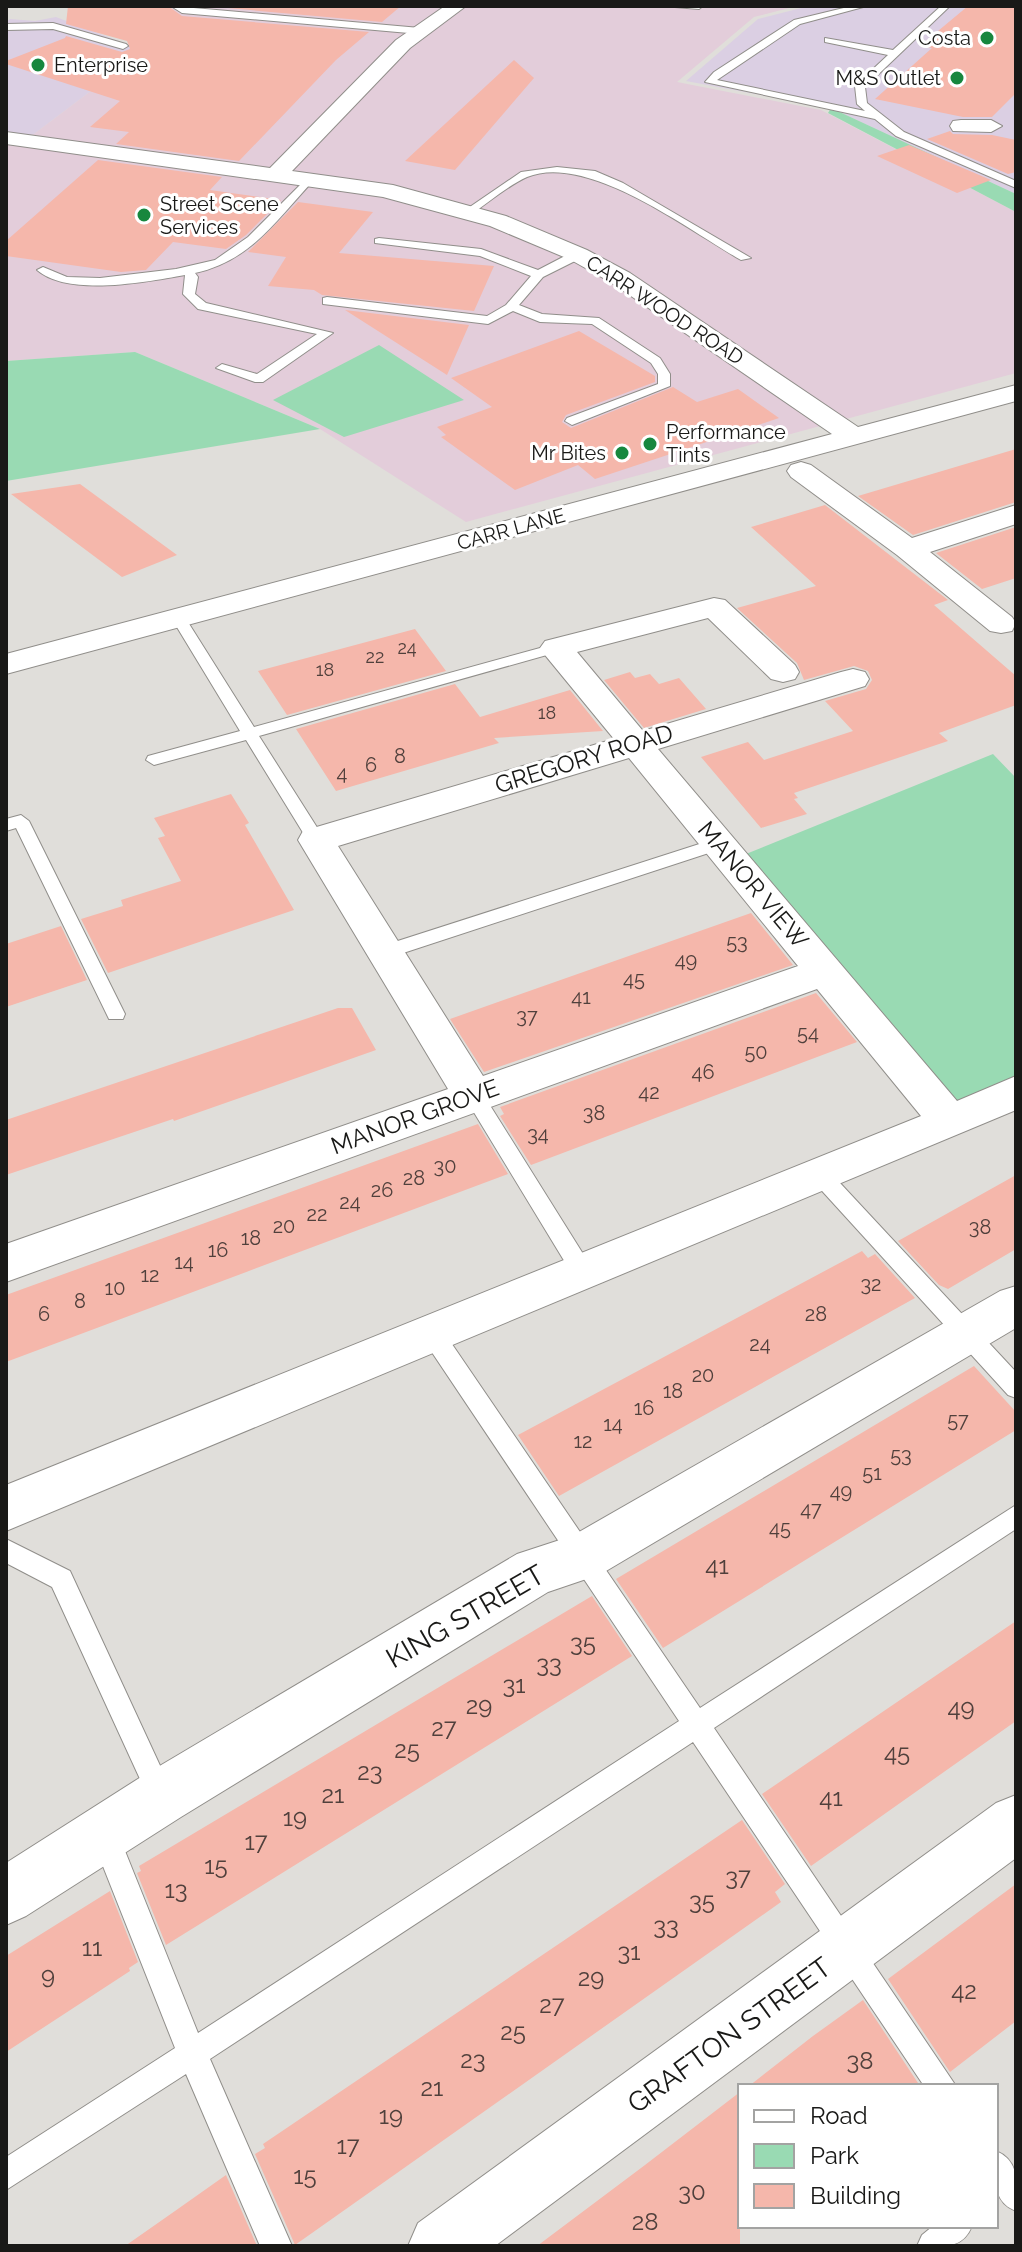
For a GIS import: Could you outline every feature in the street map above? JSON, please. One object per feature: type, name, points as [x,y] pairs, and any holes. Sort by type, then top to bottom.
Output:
[{"type":"street","points":[[277,173],[403,44],[457,6]]},
{"type":"street","points":[[961,126],[991,126]]},
{"type":"street","name":"CARR WOOD ROAD","points":[[6,138],[385,190],[498,221],[579,255],[621,278],[852,435]]},
{"type":"street","name":"CARR LANE","points":[[6,664],[1016,393]]},
{"type":"street","points":[[801,471],[908,549],[1001,624]]},
{"type":"street","points":[[908,549],[1016,514]]},
{"type":"street","points":[[556,648],[714,607],[783,672]]},
{"type":"street","name":"MANOR VIEW","points":[[556,648],[950,1122]]},
{"type":"street","name":"GREGORY ROAD","points":[[316,840],[853,679]]},
{"type":"street","points":[[316,840],[474,1096]]},
{"type":"street","name":"MANOR GROVE","points":[[6,1263],[825,971]]},
{"type":"street","points":[[6,1508],[433,1335],[1016,1092]]},
{"type":"street","name":"KING STREET","points":[[6,1896],[161,1797],[535,1571],[583,1557],[1016,1305]]},
{"type":"street","name":"GRAFTON STREET","points":[[441,2246],[1016,1823]]},
{"type":"lane","points":[[175,6],[182,10],[420,31]]},
{"type":"lane","points":[[667,6],[699,6]]},
{"type":"lane","points":[[863,6],[797,22],[717,74],[710,82],[878,117]]},
{"type":"lane","points":[[946,6],[860,86],[862,104],[900,134],[1016,185]]},
{"type":"lane","points":[[6,27],[53,26],[123,46]]},
{"type":"lane","points":[[828,40],[895,53]]},
{"type":"lane","points":[[466,213],[525,174],[578,171],[595,174],[619,185],[745,258]]},
{"type":"lane","points":[[43,270],[67,280],[85,281],[188,270],[229,259],[310,178]]},
{"type":"lane","points":[[379,241],[466,250],[525,267],[538,275]]},
{"type":"lane","points":[[327,301],[488,320],[506,315],[538,275],[579,255]]},
{"type":"lane","points":[[188,270],[192,277],[188,296],[202,306],[327,333],[259,379],[222,368]]},
{"type":"lane","points":[[513,307],[540,318],[595,321],[656,361],[664,374],[664,386],[572,421]]},
{"type":"lane","points":[[179,619],[316,840]]},
{"type":"lane","points":[[154,760],[556,648]]},
{"type":"lane","points":[[6,825],[21,821],[116,1014]]},
{"type":"lane","points":[[385,952],[718,844]]},
{"type":"lane","points":[[474,1096],[582,1271]]},
{"type":"lane","points":[[820,1175],[1016,1388]]},
{"type":"lane","points":[[433,1335],[940,2084]]},
{"type":"lane","points":[[6,2175],[1016,1516]]},
{"type":"lane","points":[[6,1550],[61,1579],[161,1797]]},
{"type":"lane","points":[[104,1833],[192,2053],[276,2246]]},
{"type":"lane","points":[[933,2246],[955,2228]]},
{"type":"shaded area","points":[[111,6],[797,6],[754,17],[677,82],[821,110],[1016,212],[1016,373],[466,522],[320,429],[135,352],[6,361],[6,142],[34,134],[128,63],[219,74]]},
{"type":"shaded area","points":[[809,6],[1016,6],[1016,194],[831,108],[686,81],[758,19]]},
{"type":"shaded area","points":[[56,17],[129,45],[147,40],[128,63],[34,134],[6,142],[6,22],[10,19],[35,21]]},
{"type":"green space","points":[[831,108],[1016,194],[1016,212],[828,113]]},
{"type":"green space","points":[[379,345],[464,400],[344,437],[273,400]]},
{"type":"green space","points":[[135,352],[320,429],[6,481],[6,361]]},
{"type":"green space","points":[[993,754],[1016,778],[1016,1079],[952,1113],[741,856]]},
{"type":"building","points":[[68,6],[168,6],[182,16],[369,32],[336,60],[239,161],[116,144],[129,132],[90,127],[120,101],[6,64],[6,61],[66,36],[122,52],[130,49],[127,41],[66,24]]},
{"type":"building","points":[[205,6],[401,6],[382,22]]},
{"type":"building","name":"M&S Outlet","points":[[968,6],[1016,6],[1016,93],[992,117],[963,117],[875,99],[932,48],[920,46]]},
{"type":"building","points":[[514,60],[534,78],[455,170],[405,161]]},
{"type":"building","points":[[950,131],[953,134],[992,135],[1016,140],[1016,172],[1008,174],[927,139]]},
{"type":"building","points":[[909,145],[991,180],[957,193],[877,156]]},
{"type":"building","name":"Street Scene Services","points":[[98,160],[222,177],[210,190],[281,200],[246,235],[226,249],[173,242],[146,270],[121,272],[6,256],[6,241]]},
{"type":"building","points":[[298,202],[373,212],[339,253],[494,266],[474,311],[322,295],[314,290],[268,286],[286,257],[248,252]]},
{"type":"building","points":[[345,310],[469,325],[447,375]]},
{"type":"building","points":[[579,331],[655,376],[655,382],[566,415],[562,422],[571,428],[673,387],[697,402],[738,389],[779,418],[595,479],[578,465],[515,490],[441,437],[446,435],[437,427],[492,407],[451,378]]},
{"type":"building","points":[[1016,449],[1016,502],[913,535],[858,496]]},
{"type":"building","points":[[80,484],[177,555],[122,577],[11,494]]},
{"type":"building","points":[[825,505],[948,600],[934,605],[1016,676],[1016,705],[939,733],[948,741],[794,793],[798,798],[794,799],[807,814],[761,828],[701,757],[748,742],[764,760],[853,731],[825,701],[866,689],[872,680],[868,671],[854,666],[804,680],[797,663],[737,608],[816,586],[751,527]]},
{"type":"building","points":[[1016,527],[1016,578],[982,589],[936,553]]},
{"type":"building","points":[[415,629],[446,671],[287,715],[258,671]]},
{"type":"building","points":[[630,672],[635,678],[650,674],[659,684],[679,678],[706,709],[644,728],[604,680]]},
{"type":"building","points":[[455,684],[480,717],[570,690],[603,731],[494,738],[499,743],[336,791],[296,729]]},
{"type":"building","points":[[231,794],[249,823],[245,825],[294,910],[108,973],[81,919],[123,906],[121,900],[181,881],[158,838],[165,836],[154,818]]},
{"type":"building","points":[[751,913],[793,965],[484,1072],[450,1019]]},
{"type":"building","points":[[61,926],[87,980],[6,1007],[6,944]]},
{"type":"building","points":[[816,993],[857,1042],[531,1165],[500,1116],[504,1114],[500,1107]]},
{"type":"building","points":[[338,1008],[352,1008],[376,1050],[174,1121],[6,1175],[6,1120]]},
{"type":"building","points":[[478,1124],[508,1174],[6,1362],[6,1295]]},
{"type":"building","points":[[1016,1175],[1016,1249],[948,1289],[939,1285],[898,1241]]},
{"type":"building","points":[[862,1251],[868,1258],[875,1254],[915,1298],[559,1496],[518,1435]]},
{"type":"building","points":[[974,1366],[1016,1412],[1016,1430],[663,1648],[616,1579]]},
{"type":"building","points":[[592,1596],[632,1656],[166,1945],[137,1873],[141,1871],[139,1866]]},
{"type":"building","points":[[1016,1621],[1016,1721],[811,1866],[762,1794]]},
{"type":"building","points":[[742,1820],[785,1884],[775,1892],[781,1902],[295,2245],[255,2154],[265,2148],[263,2144]]},
{"type":"building","points":[[1016,1884],[1016,2021],[950,2072],[888,1979]]},
{"type":"building","points":[[110,1891],[138,1962],[129,1968],[130,1971],[6,2052],[6,1956]]},
{"type":"building","points":[[863,2000],[919,2084],[752,2084]]},
{"type":"building","points":[[738,2094],[740,2246],[537,2246]]},
{"type":"building","points":[[226,2175],[257,2246],[125,2246],[175,2211]]},
{"type":"place","name":"Costa","points":[[987,38]]},
{"type":"place","name":"Enterprise","points":[[38,65]]},
{"type":"place","name":"M&S Outlet","points":[[957,78]]},
{"type":"place","name":"Street Scene Services","points":[[144,215]]},
{"type":"place","name":"Performance Tints","points":[[650,444]]},
{"type":"place","name":"Mr Bites","points":[[622,453]]}]
